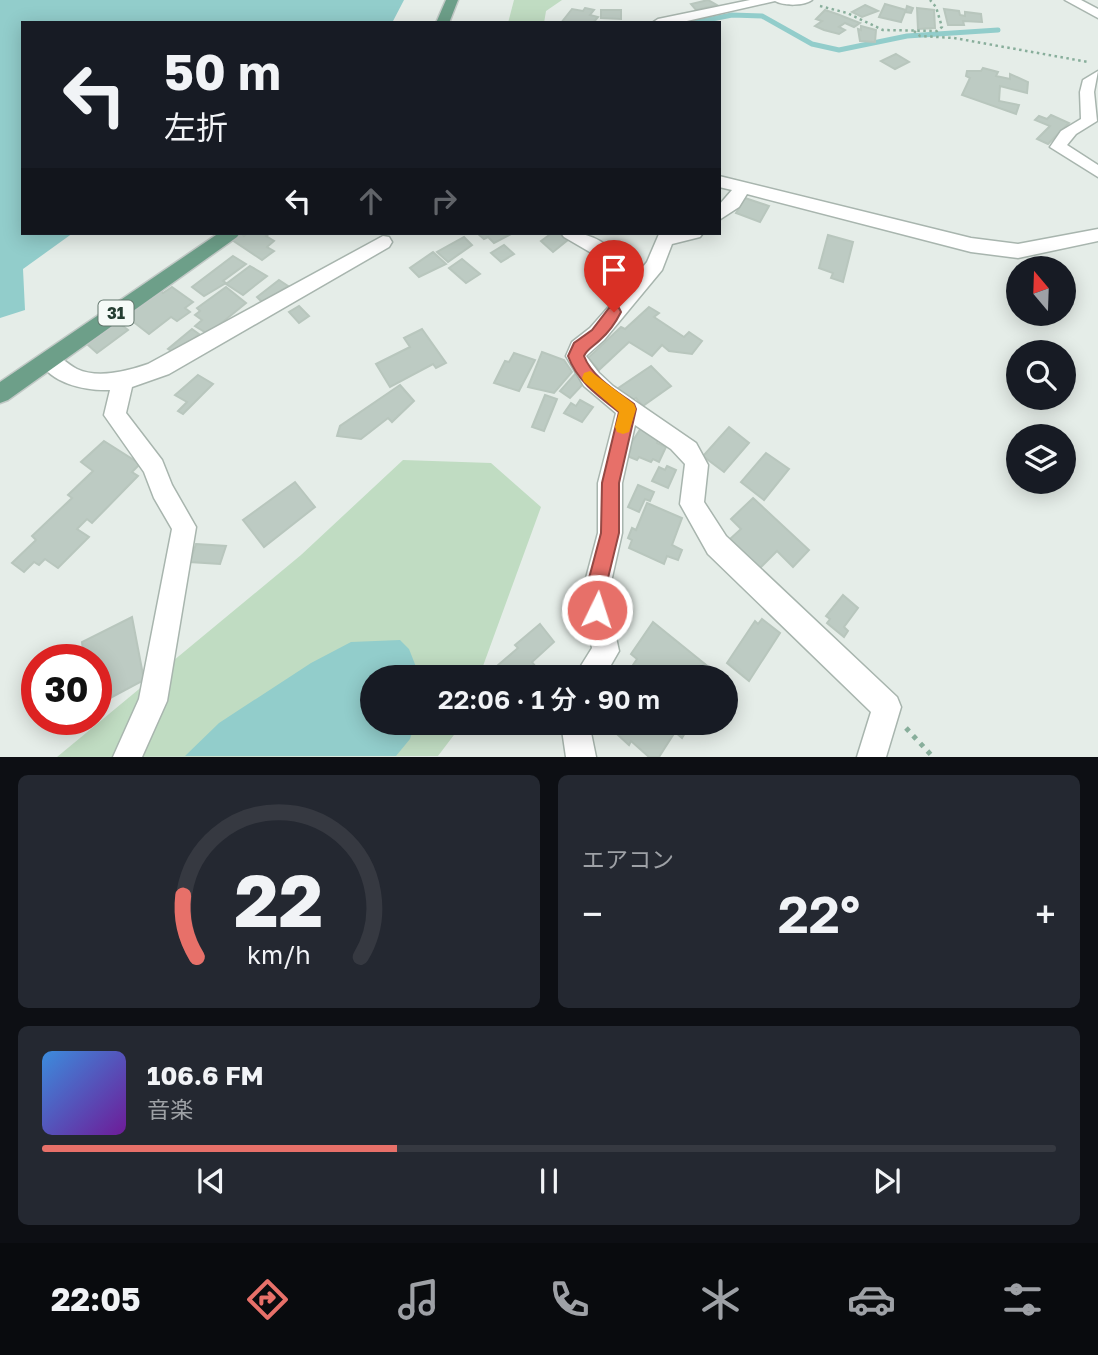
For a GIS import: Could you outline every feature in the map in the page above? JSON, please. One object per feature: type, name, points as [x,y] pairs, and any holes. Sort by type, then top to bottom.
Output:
[{"type":"main road","points":[[443,21],[452,0]]},
{"type":"main road","name":"31","points":[[0,394],[228,235]]},
{"type":"street","points":[[668,21],[769,0]]},
{"type":"street","points":[[780,0],[806,1]]},
{"type":"street","points":[[1071,0],[1098,14]]},
{"type":"street","points":[[1098,75],[1090,80],[1087,92],[1089,121],[1076,126],[1062,138],[1058,147],[1098,172]]},
{"type":"street","points":[[721,182],[971,245],[1018,251],[1098,235]]},
{"type":"street","points":[[721,212],[733,203],[742,187]]},
{"type":"street","points":[[574,235],[601,250],[638,286]]},
{"type":"street","points":[[684,235],[665,239],[655,265],[597,334],[579,348],[576,356],[580,366],[600,389],[684,446],[695,458],[697,468],[692,504],[717,545],[887,707],[871,757]]},
{"type":"street","points":[[49,360],[76,378],[99,381],[123,379],[163,368],[383,242]]},
{"type":"street","points":[[123,379],[115,415],[154,467],[162,489],[184,527],[153,701],[127,757]]},
{"type":"street","points":[[597,665],[606,651],[597,610],[598,582],[610,533],[610,483],[628,409]]},
{"type":"street","points":[[577,735],[581,757]]},
{"type":"path","points":[[806,1],[846,13],[883,30],[914,31],[937,30],[942,27],[936,8],[930,0]]},
{"type":"path","points":[[914,31],[920,36],[954,38],[1098,63]]},
{"type":"path","points":[[887,707],[933,757]]},
{"type":"green space","points":[[514,0],[562,0],[546,11],[544,21],[509,21]]},
{"type":"green space","points":[[403,460],[491,463],[541,507],[483,665],[360,665],[360,735],[454,735],[438,756],[57,757],[84,735],[112,735],[112,711],[301,555]]},
{"type":"water","points":[[0,0],[404,0],[393,21],[21,21],[21,235],[70,235],[23,269],[25,310],[0,318]]},
{"type":"water","points":[[400,640],[409,649],[415,665],[360,665],[360,735],[411,735],[396,756],[185,756],[219,723],[311,663],[351,642]]},
{"type":"building","points":[[708,0],[717,5],[696,10],[691,4]]},
{"type":"building","points":[[885,4],[906,10],[907,6],[913,8],[911,13],[905,12],[901,22],[879,17]]},
{"type":"building","points":[[865,5],[878,11],[862,17],[852,12]]},
{"type":"building","points":[[585,8],[594,10],[590,15],[598,17],[595,21],[563,21],[572,9],[583,11]]},
{"type":"building","points":[[917,8],[934,10],[935,28],[918,29]]},
{"type":"building","points":[[944,9],[959,11],[960,15],[965,16],[965,12],[981,14],[982,22],[963,21],[964,25],[948,25]]},
{"type":"building","points":[[601,10],[621,10],[621,19],[601,18]]},
{"type":"building","points":[[825,10],[860,23],[854,27],[845,23],[839,27],[845,30],[839,34],[824,30],[815,26],[822,21],[816,19]]},
{"type":"building","points":[[861,26],[876,30],[875,42],[860,41],[858,29],[861,30]]},
{"type":"building","points":[[896,54],[909,62],[895,69],[881,61]]},
{"type":"building","points":[[983,68],[998,72],[996,76],[1010,79],[1010,74],[1028,82],[1027,93],[1000,86],[999,101],[1019,105],[1016,114],[962,95],[970,78],[966,76],[967,71],[981,71]]},
{"type":"building","points":[[1051,115],[1069,123],[1048,144],[1037,139],[1050,126],[1035,120],[1039,116],[1047,119]]},
{"type":"building","points":[[745,198],[769,206],[760,222],[736,213]]},
{"type":"building","points":[[238,235],[268,235],[274,241],[267,247],[274,251],[262,260],[232,240]]},
{"type":"building","points":[[479,235],[509,235],[494,243],[488,237],[484,239]]},
{"type":"building","points":[[549,235],[562,235],[569,239],[553,252],[541,241]]},
{"type":"building","points":[[828,235],[853,242],[843,282],[831,278],[833,273],[819,268]]},
{"type":"building","points":[[464,237],[472,245],[448,262],[437,252]]},
{"type":"building","points":[[504,245],[514,254],[501,262],[491,253]]},
{"type":"building","points":[[433,252],[446,264],[419,277],[410,268]]},
{"type":"building","points":[[233,256],[246,264],[223,281],[226,283],[204,296],[192,287]]},
{"type":"building","points":[[462,259],[480,274],[466,283],[449,268]]},
{"type":"building","points":[[250,266],[267,276],[243,295],[226,284]]},
{"type":"building","points":[[279,280],[288,286],[263,303],[257,297]]},
{"type":"building","points":[[172,287],[193,302],[185,308],[190,312],[177,321],[171,317],[149,334],[126,316],[161,291],[163,293]]},
{"type":"building","points":[[226,287],[246,303],[208,334],[195,326],[202,320],[195,315],[200,311],[197,308]]},
{"type":"building","points":[[299,306],[309,316],[299,323],[289,312]]},
{"type":"building","points":[[649,307],[659,313],[654,317],[684,337],[689,332],[702,341],[692,354],[669,351],[662,345],[652,356],[629,342],[599,370],[588,358],[621,327],[625,329]]},
{"type":"building","points":[[118,322],[128,330],[97,353],[87,344]]},
{"type":"building","points":[[192,329],[199,334],[176,354],[168,349]]},
{"type":"building","points":[[422,329],[446,363],[436,368],[433,364],[390,387],[376,364],[410,347],[404,338]]},
{"type":"building","points":[[542,352],[564,360],[572,372],[554,393],[528,387]]},
{"type":"building","points":[[514,353],[535,360],[519,391],[494,383],[505,361],[509,362]]},
{"type":"building","points":[[651,366],[671,386],[643,406],[636,398],[629,402],[617,389]]},
{"type":"building","points":[[575,374],[586,381],[570,398],[560,391]]},
{"type":"building","points":[[198,375],[213,384],[183,414],[178,411],[187,402],[175,395]]},
{"type":"building","points":[[400,385],[414,401],[392,422],[388,418],[361,439],[337,436],[340,426]]},
{"type":"building","points":[[545,395],[557,399],[544,431],[532,427]]},
{"type":"building","points":[[580,400],[593,407],[582,422],[564,413],[571,403],[576,406]]},
{"type":"building","points":[[729,427],[749,443],[724,472],[703,456]]},
{"type":"building","points":[[641,428],[660,436],[657,443],[666,447],[659,462],[627,456],[631,449],[628,448]]},
{"type":"building","points":[[104,441],[140,464],[132,472],[138,476],[92,523],[87,519],[77,529],[89,537],[58,568],[45,559],[39,565],[34,562],[24,572],[12,563],[36,540],[32,536],[72,498],[68,495],[93,471],[81,462]]},
{"type":"building","points":[[766,453],[789,469],[764,500],[741,482]]},
{"type":"building","points":[[667,466],[676,470],[668,488],[652,481],[659,467],[665,470]]},
{"type":"building","points":[[295,482],[315,507],[264,547],[243,520]]},
{"type":"building","points":[[638,485],[654,492],[650,501],[645,499],[639,512],[628,507]]},
{"type":"building","points":[[753,498],[809,550],[793,567],[777,551],[760,568],[730,539],[741,529],[731,519]]},
{"type":"building","points":[[647,503],[682,518],[672,545],[682,550],[678,560],[667,556],[664,564],[629,548],[632,540],[628,538],[632,528],[636,530]]},
{"type":"building","points":[[196,544],[226,546],[220,564],[190,562]]},
{"type":"building","points":[[843,595],[858,608],[844,627],[848,631],[844,637],[827,623],[830,619],[826,616]]},
{"type":"building","points":[[132,617],[144,680],[112,697],[112,644],[82,642]]},
{"type":"building","points":[[762,619],[780,633],[749,681],[738,672],[738,665],[727,663],[755,621],[758,624]]},
{"type":"building","points":[[653,622],[706,665],[633,665],[637,659],[631,654]]},
{"type":"building","points":[[540,624],[554,642],[532,662],[534,665],[498,665],[518,648],[515,645]]},
{"type":"building","points":[[618,735],[673,735],[659,757],[649,757],[631,741],[629,745]]},
{"type":"waterway","points":[[702,21],[732,15],[762,16],[812,44],[839,50],[907,36],[998,30]]},
{"type":"slow traffic","points":[[590,378],[600,389],[628,409],[623,427]]},
{"type":"route","points":[[597,610],[598,582],[610,533],[610,483],[628,409],[600,389],[580,366],[576,356],[579,348],[597,334],[614,312]]}]
